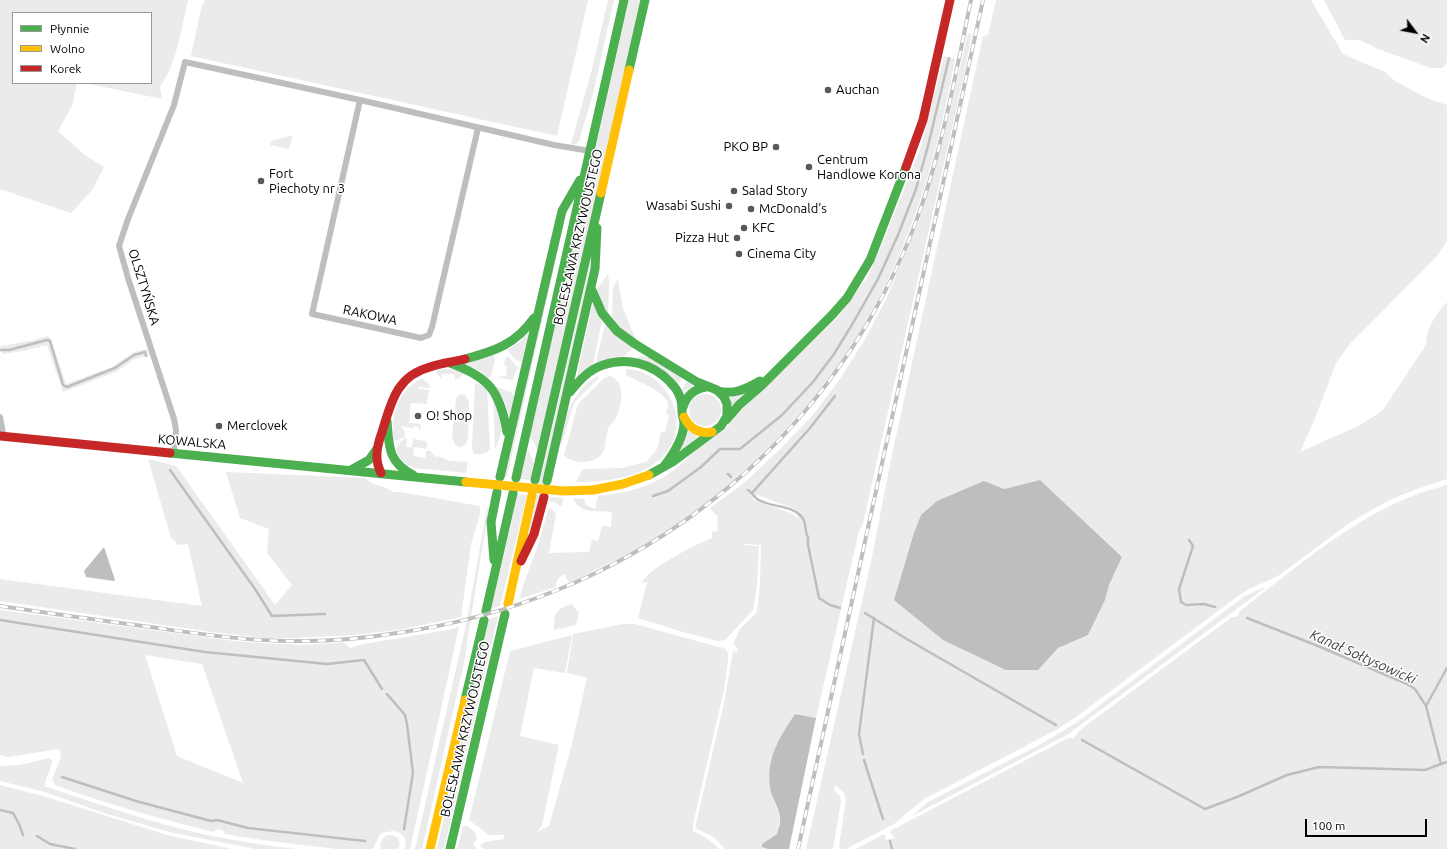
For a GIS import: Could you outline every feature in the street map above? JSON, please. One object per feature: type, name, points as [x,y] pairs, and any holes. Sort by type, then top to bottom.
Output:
[{"type":"main road","name":"BOLESŁAWA KRZYWOUSTEGO","points":[[516,478],[624,0]]},
{"type":"main road","name":"BOLESŁAWA KRZYWOUSTEGO","points":[[535,480],[645,0]]},
{"type":"main road","points":[[706,387],[697,388],[692,391],[686,398],[683,411],[687,424],[693,429],[704,433],[712,432],[720,428],[735,409],[762,385],[847,298],[870,260],[911,155],[923,120],[950,0]]},
{"type":"main road","points":[[500,477],[562,210],[585,172]]},
{"type":"main road","points":[[548,481],[595,269],[598,209]]},
{"type":"main road","points":[[591,288],[598,306],[610,325],[644,350],[706,387],[727,393],[738,392],[773,373]]},
{"type":"main road","points":[[381,473],[376,460],[389,406],[394,394],[408,377],[429,366],[450,363],[491,352],[508,345],[526,330],[538,311]]},
{"type":"main road","points":[[566,400],[576,384],[592,370],[609,363],[627,360],[647,365],[662,374],[677,390],[682,398],[683,426],[678,445],[660,470]]},
{"type":"main road","points":[[450,363],[466,368],[478,375],[494,390],[503,406],[508,439]]},
{"type":"main road","points":[[717,391],[722,395],[726,402],[728,411],[726,420]]},
{"type":"main road","points":[[386,419],[389,452],[402,469],[418,477]]},
{"type":"main road","name":"KOWALSKA","points":[[1,436],[564,491],[593,490],[632,483],[646,478],[684,454],[706,435],[712,432]]},
{"type":"main road","points":[[351,470],[370,459],[378,447]]},
{"type":"main road","points":[[495,568],[491,522],[497,492]]},
{"type":"main road","points":[[486,611],[513,493]]},
{"type":"main road","points":[[508,604],[532,495]]},
{"type":"main road","points":[[515,575],[534,534],[544,497]]},
{"type":"main road","name":"BOLESŁAWA KRZYWOUSTEGO","points":[[450,849],[505,614]]},
{"type":"main road","name":"BOLESŁAWA KRZYWOUSTEGO","points":[[430,849],[484,620]]},
{"type":"street","name":"OLSZTYŃSKA","points":[[174,453],[176,430],[174,419],[119,246],[128,219],[174,105],[185,62],[360,100]]},
{"type":"street","points":[[360,100],[478,128],[590,151]]},
{"type":"street","name":"RAKOWA","points":[[360,100],[312,314],[421,338],[429,335],[478,128]]},
{"type":"street","points":[[0,417],[3,429],[1,436]]},
{"type":"shaded area","points":[[0,0],[188,0],[181,34],[171,67],[160,87],[162,99],[90,84],[152,84],[152,12],[12,12],[12,84],[77,84],[72,106],[58,131],[86,156],[104,167],[93,189],[71,213],[0,189]]},
{"type":"shaded area","points":[[205,0],[588,0],[557,136],[191,56],[201,9]]},
{"type":"shaded area","points":[[608,0],[614,0],[593,94],[579,141],[574,145],[571,144],[592,69]]},
{"type":"shaded area","points":[[629,0],[641,0],[538,450],[530,436]]},
{"type":"shaded area","points":[[996,0],[1311,0],[1343,54],[1385,72],[1395,81],[1421,95],[1447,105],[1447,241],[1437,256],[1349,345],[1336,363],[1314,421],[1300,452],[1360,425],[1382,411],[1426,345],[1426,339],[1432,322],[1447,302],[1447,479],[1390,500],[1361,516],[1278,576],[1247,590],[1238,596],[1076,717],[1056,730],[924,799],[894,824],[846,849],[840,849],[839,846],[846,800],[844,793],[835,785],[834,790],[840,796],[841,801],[833,849],[806,849],[872,557],[890,464],[983,36],[988,35]],"holes":[[[1040,480],[1122,557],[1109,585],[1105,600],[1088,635],[1058,648],[1037,670],[1006,670],[1004,489]]]},
{"type":"shaded area","points":[[1324,0],[1447,0],[1447,62],[1443,68],[1431,68],[1378,49],[1360,40],[1345,40]]},
{"type":"shaded area","points":[[968,33],[972,34],[863,523],[859,531],[816,718],[795,714],[771,761],[769,778],[780,819],[777,834],[762,844],[762,847],[768,849],[725,849],[714,837],[695,828],[724,703],[733,651],[737,652],[738,649],[733,644],[740,629],[757,612],[760,584],[761,545],[744,544],[759,546],[757,585],[753,610],[725,640],[718,641],[675,630],[638,618],[647,582],[642,583],[652,571],[661,565],[712,538],[712,532],[718,531],[717,516],[710,508],[744,483],[779,450],[812,416],[840,379],[865,339],[886,299],[919,222],[943,141]],"holes":[[[757,495],[795,509],[798,518],[791,513],[752,499]]]},
{"type":"shaded area","points":[[944,56],[955,59],[951,79],[933,157],[922,196],[909,231],[889,278],[865,323],[837,366],[816,394],[770,446],[691,515],[652,541],[569,583],[564,574],[558,579],[556,587],[519,599],[540,539],[548,509],[552,509],[556,514],[549,553],[589,552],[592,540],[598,541],[602,526],[611,527],[612,512],[590,511],[584,509],[576,503],[573,498],[584,499],[586,505],[595,509],[598,496],[628,491],[648,485],[666,475],[679,466],[704,443],[726,429],[734,416],[839,316],[867,278],[880,249],[921,147]]},
{"type":"shaded area","points":[[293,135],[289,149],[270,145],[271,141]]},
{"type":"shaded area","points":[[567,209],[507,477],[503,477],[565,211]]},
{"type":"shaded area","points":[[590,268],[552,445],[533,526],[529,534],[535,501]]},
{"type":"shaded area","points":[[608,274],[608,316],[599,298],[597,289]]},
{"type":"shaded area","points":[[617,279],[623,309],[637,342],[611,321],[613,289]]},
{"type":"shaded area","points":[[592,306],[594,306],[602,321],[593,364],[577,376]]},
{"type":"shaded area","points":[[605,325],[633,348],[623,357],[606,359],[597,362],[596,360]]},
{"type":"shaded area","points":[[529,332],[522,362],[516,360],[507,350],[519,342]]},
{"type":"shaded area","points":[[48,336],[51,339],[66,384],[112,367],[134,352],[147,349],[149,355],[133,360],[116,372],[63,392],[47,345],[2,354],[0,346],[30,341]]},
{"type":"shaded area","points":[[494,355],[495,359],[491,376],[488,378],[482,372],[463,363]]},
{"type":"shaded area","points":[[508,356],[518,368],[513,380],[496,377],[506,376],[507,367],[504,364],[505,359]]},
{"type":"shaded area","points":[[642,356],[649,358],[683,378],[678,384],[668,375],[636,358]]},
{"type":"shaded area","points":[[626,369],[641,372],[653,378],[664,388],[676,413],[676,427],[673,441],[665,454],[656,462],[636,473],[624,477],[600,481],[576,482],[583,469],[621,468],[646,462],[658,447],[661,432],[665,432],[669,415],[666,414],[668,406],[667,401],[655,390],[626,375]]},
{"type":"shaded area","points":[[437,370],[456,370],[465,374],[455,380],[454,374],[442,374],[441,379],[436,373]]},
{"type":"shaded area","points":[[598,376],[598,379],[574,403],[561,447],[562,428],[570,407],[583,388]]},
{"type":"shaded area","points":[[610,376],[619,383],[621,388],[621,399],[617,416],[608,429],[604,450],[597,459],[586,462],[574,461],[564,455],[578,404],[604,378]]},
{"type":"shaded area","points":[[422,378],[429,384],[430,388],[419,387],[419,389],[429,390],[427,404],[411,403],[409,423],[421,424],[420,431],[418,427],[414,426],[413,428],[401,426],[405,432],[405,437],[394,441],[393,422],[398,405],[407,389]]},
{"type":"shaded area","points":[[687,381],[693,386],[684,392],[682,389]]},
{"type":"shaded area","points":[[476,383],[487,388],[490,449],[485,453],[480,454],[473,453],[472,447]]},
{"type":"shaded area","points":[[495,386],[512,393],[514,396],[509,417],[505,402]]},
{"type":"shaded area","points":[[747,393],[734,405],[731,404],[729,397]]},
{"type":"shaded area","points":[[464,394],[469,402],[468,439],[465,445],[460,447],[456,446],[452,438],[456,398],[459,395]]},
{"type":"shaded area","points":[[705,394],[716,399],[721,410],[716,421],[705,426],[694,421],[689,410],[694,399]]},
{"type":"shaded area","points":[[493,395],[501,422],[501,435],[495,449]]},
{"type":"shaded area","points":[[687,430],[698,437],[681,451],[680,449]]},
{"type":"shaded area","points":[[405,438],[407,439],[406,447],[412,447],[413,439],[425,441],[428,444],[426,449],[414,447],[413,456],[425,458],[426,451],[429,450],[437,458],[438,456],[450,461],[468,462],[466,473],[415,468],[409,465],[401,459],[396,450],[398,444]]},
{"type":"shaded area","points":[[528,449],[534,464],[531,480],[520,479]]},
{"type":"shaded area","points":[[148,459],[176,466],[275,605],[292,585],[267,553],[269,529],[240,518],[226,472],[366,478],[372,483],[387,488],[393,492],[480,506],[480,514],[471,544],[461,617],[403,629],[356,635],[273,639],[211,632],[0,601],[0,579],[202,606],[188,544],[177,545],[171,538]]},
{"type":"shaded area","points":[[1040,480],[1122,557],[1109,585],[1105,600],[1088,635],[1058,648],[1038,670],[1006,670],[943,640],[894,600],[914,533],[921,515],[937,501],[984,481],[1004,489]]},
{"type":"shaded area","points":[[1447,485],[1447,849],[856,849],[882,835],[885,835],[886,840],[895,838],[891,833],[889,834],[892,830],[1068,738],[1074,738],[1084,727],[1232,617],[1237,617],[1240,611],[1313,554],[1363,520],[1418,494]]},
{"type":"shaded area","points":[[517,494],[527,495],[500,606],[491,609],[511,525]]},
{"type":"shaded area","points":[[550,497],[563,498],[562,507],[549,501]]},
{"type":"shaded area","points":[[487,508],[489,508],[464,663],[422,849],[415,849],[466,625]]},
{"type":"shaded area","points":[[104,547],[115,580],[114,581],[86,577],[84,571]]},
{"type":"shaded area","points":[[1264,587],[1265,588],[1067,735],[912,816],[928,802],[1041,744],[1076,723],[1245,596]]},
{"type":"shaded area","points":[[572,604],[579,613],[576,625],[554,630],[554,619],[557,612]]},
{"type":"shaded area","points":[[0,610],[234,641],[302,645],[343,642],[350,648],[363,644],[459,627],[410,849],[405,849],[405,838],[399,832],[395,831],[380,834],[373,849],[337,849],[225,834],[224,831],[218,829],[214,832],[134,811],[55,785],[52,779],[61,757],[59,749],[8,757],[0,755]],"holes":[[[145,655],[202,664],[243,783],[177,756]]]},
{"type":"shaded area","points":[[498,616],[481,689],[472,696],[488,619]]},
{"type":"shaded area","points":[[623,624],[635,624],[726,649],[728,660],[724,690],[693,824],[693,831],[710,841],[719,849],[483,849],[480,845],[485,842],[504,839],[504,835],[489,835],[469,820],[510,651],[572,635],[565,673],[534,668],[520,736],[559,745],[542,825],[537,832],[549,826],[571,748],[587,678],[567,673],[573,634]]},
{"type":"shaded area","points":[[479,698],[444,849],[437,849],[469,706]]},
{"type":"shaded area","points":[[795,714],[816,718],[789,849],[768,849],[762,847],[762,844],[777,834],[780,824],[778,808],[771,792],[769,781],[771,760],[774,750]]},
{"type":"shaded area","points":[[49,758],[52,760],[52,763],[44,786],[125,813],[186,830],[241,841],[298,849],[256,849],[169,832],[104,813],[45,792],[0,781],[0,766],[20,765]]},
{"type":"shaded area","points":[[0,785],[43,796],[167,835],[232,849],[0,849]]},
{"type":"shaded area","points":[[463,826],[467,826],[475,832],[477,839],[473,844],[477,849],[457,849]]},
{"type":"shaded area","points":[[388,835],[398,838],[400,845],[398,849],[381,849],[380,844],[382,840]]},
{"type":"waterway","points":[[653,496],[668,491],[701,467],[720,449],[740,449],[782,415],[813,382],[834,354],[878,279],[898,235],[916,189],[949,58]]},
{"type":"waterway","points":[[0,350],[9,350],[47,340],[50,341],[63,385],[67,387],[115,368],[134,355],[145,352],[146,356]]},
{"type":"waterway","points":[[752,493],[810,428],[835,396]]},
{"type":"waterway","points":[[170,470],[255,589],[272,616],[325,614]]},
{"type":"waterway","points":[[728,474],[731,477]]},
{"type":"waterway","points":[[748,490],[762,502],[786,508],[796,512],[803,518],[819,598],[830,605],[840,608]]},
{"type":"waterway","name":"Kanał Sołtysowicki","points":[[1189,540],[1193,546],[1179,589],[1181,602],[1186,605],[1204,604],[1215,607]]},
{"type":"waterway","points":[[865,613],[905,638],[1056,725]]},
{"type":"waterway","points":[[863,754],[859,734],[874,618]]},
{"type":"waterway","name":"Kanał Sołtysowicki","points":[[1247,618],[1318,646],[1407,684],[1415,689],[1426,706],[1441,764],[1447,762]]},
{"type":"waterway","points":[[0,620],[205,652],[327,664],[364,660],[382,689]]},
{"type":"waterway","points":[[1426,706],[1447,668]]},
{"type":"waterway","points":[[387,694],[405,715],[407,724],[413,773],[404,829]]},
{"type":"waterway","points":[[1082,740],[1205,809],[1287,775],[1319,767],[1425,770],[1441,764]]},
{"type":"waterway","points":[[864,760],[883,819]]},
{"type":"waterway","points":[[62,777],[136,801],[211,821],[217,820],[248,828],[365,841]]},
{"type":"waterway","points":[[0,810],[13,813],[23,835]]},
{"type":"waterway","points":[[37,836],[50,844],[75,849]]},
{"type":"waterway","points":[[890,841],[892,849]]},
{"type":"railway","points":[[0,606],[231,638],[286,641],[350,639],[397,633],[479,616],[557,590],[631,555],[699,511],[760,459],[815,399],[863,331],[902,256],[915,226],[935,163],[951,98],[971,0]]},
{"type":"railway","points":[[798,849],[983,0]]},
{"type":"traffic: fast","points":[[516,478],[624,0]]},
{"type":"traffic: fast","points":[[629,70],[645,0]]},
{"type":"traffic: fast","points":[[726,420],[739,405],[762,385],[847,298],[870,260],[906,167]]},
{"type":"traffic: fast","points":[[500,477],[562,211],[580,180]]},
{"type":"traffic: fast","points":[[535,480],[601,193]]},
{"type":"traffic: fast","points":[[547,481],[595,269],[597,228]]},
{"type":"traffic: fast","points":[[591,288],[602,313],[617,331],[635,344],[697,382],[717,390],[724,397],[727,404],[727,416],[721,426],[674,461],[649,475]]},
{"type":"traffic: fast","points":[[465,359],[486,353],[504,345],[520,334],[534,318]]},
{"type":"traffic: fast","points":[[450,363],[474,374],[490,387],[501,406],[507,432]]},
{"type":"traffic: fast","points":[[570,392],[588,373],[598,367],[612,363],[639,363],[663,375],[673,385],[679,395],[682,403],[684,424],[680,440],[675,451],[665,465]]},
{"type":"traffic: fast","points":[[718,391],[735,392],[760,381]]},
{"type":"traffic: fast","points":[[683,407],[692,393],[698,389],[706,387]]},
{"type":"traffic: fast","points":[[387,421],[388,439],[391,453],[399,465],[413,475]]},
{"type":"traffic: fast","points":[[351,470],[369,460],[376,450]]},
{"type":"traffic: fast","points":[[170,453],[466,482]]},
{"type":"traffic: fast","points":[[494,560],[491,522],[497,492]]},
{"type":"traffic: fast","points":[[486,611],[513,493]]},
{"type":"traffic: fast","points":[[450,849],[505,614]]},
{"type":"traffic: fast","points":[[465,700],[484,620]]},
{"type":"traffic: slow","points":[[601,193],[629,70]]},
{"type":"traffic: slow","points":[[684,417],[689,425],[695,430],[712,432]]},
{"type":"traffic: slow","points":[[593,490],[623,484],[649,475]]},
{"type":"traffic: slow","points":[[466,482],[564,491],[593,490]]},
{"type":"traffic: slow","points":[[508,604],[532,495]]},
{"type":"traffic: slow","points":[[430,849],[465,700]]},
{"type":"traffic: jam","points":[[906,167],[923,120],[950,0]]},
{"type":"traffic: jam","points":[[381,473],[377,458],[379,442],[392,401],[402,384],[409,377],[419,371],[438,364],[465,359]]},
{"type":"traffic: jam","points":[[0,436],[170,453]]},
{"type":"traffic: jam","points":[[521,561],[534,534],[544,497]]},
{"type":"place","name":"Auchan","points":[[828,90]]},
{"type":"place","name":"PKO BP","points":[[776,147]]},
{"type":"place","name":"Centrum Handlowe Korona","points":[[809,167]]},
{"type":"place","name":"Fort Piechoty nr 3","points":[[261,181]]},
{"type":"place","name":"Salad Story","points":[[734,191]]},
{"type":"place","name":"Wasabi Sushi","points":[[729,206]]},
{"type":"place","name":"McDonald's","points":[[751,209]]},
{"type":"place","name":"KFC","points":[[744,228]]},
{"type":"place","name":"Pizza Hut","points":[[737,238]]},
{"type":"place","name":"Cinema City","points":[[739,254]]},
{"type":"place","name":"O! Shop","points":[[418,416]]},
{"type":"place","name":"Merclovek","points":[[219,426]]}]
